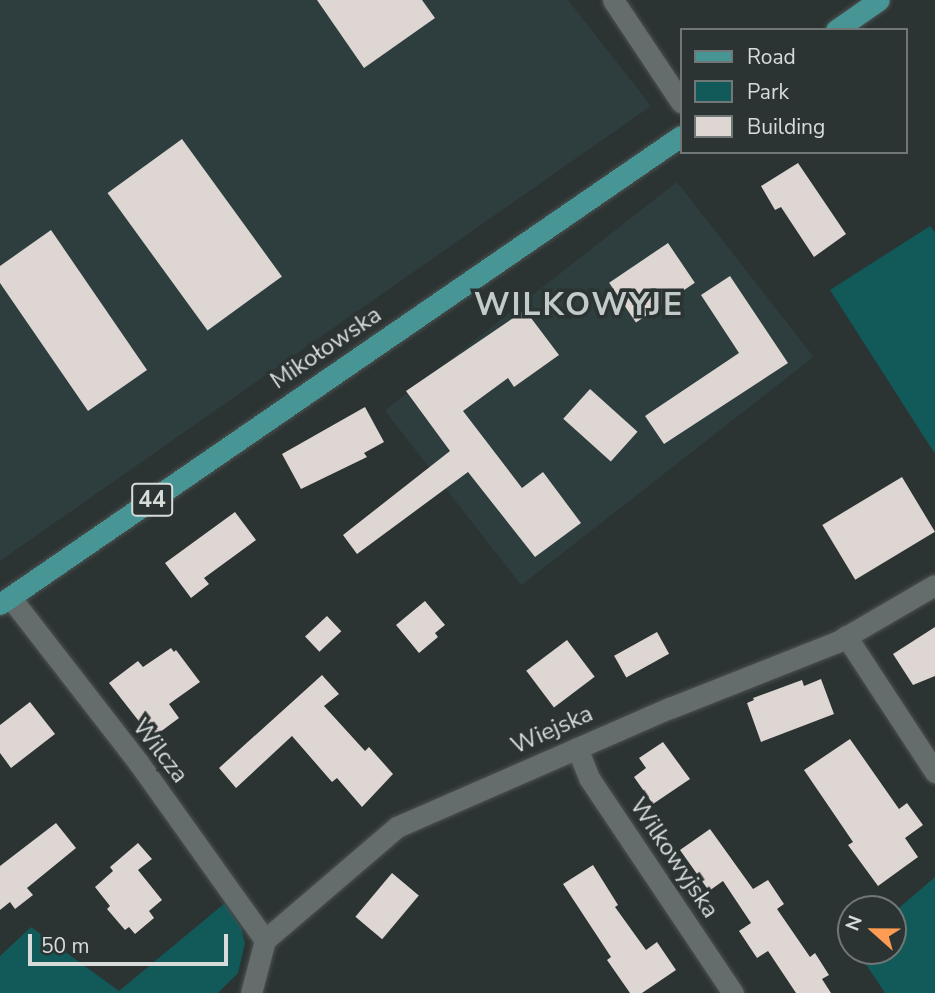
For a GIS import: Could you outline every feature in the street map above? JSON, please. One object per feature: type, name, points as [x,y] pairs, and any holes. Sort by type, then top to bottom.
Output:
[{"type":"main road","points":[[839,28],[879,0]]},
{"type":"main road","name":"Mikołowska","points":[[5,601],[680,137]]},
{"type":"street","points":[[613,0],[680,100]]},
{"type":"street","name":"Wiejska","points":[[265,940],[397,827],[577,748],[846,636],[935,585]]},
{"type":"street","name":"Wilcza","points":[[5,601],[138,762],[265,940]]},
{"type":"street","points":[[846,636],[935,772]]},
{"type":"street","name":"Wilkowyjska","points":[[577,748],[589,778],[733,993]]},
{"type":"street","points":[[251,993],[265,940]]},
{"type":"shaded area","points":[[0,0],[568,0],[651,106],[0,561]]},
{"type":"shaded area","points":[[677,182],[814,357],[521,585],[385,410]]},
{"type":"green space","points":[[930,226],[935,232],[935,454],[830,290]]},
{"type":"green space","points":[[935,877],[935,993],[885,993],[866,965],[907,965],[907,901]]},
{"type":"green space","points":[[225,903],[241,927],[245,943],[238,973],[218,993],[0,993],[0,956],[31,927],[119,991]]},
{"type":"building","points":[[317,0],[422,0],[435,18],[364,68]]},
{"type":"building","points":[[182,139],[282,277],[207,331],[108,193]]},
{"type":"building","points":[[798,163],[846,234],[814,257],[781,207],[775,210],[761,186]]},
{"type":"building","points":[[51,230],[147,370],[88,411],[0,283],[0,266]]},
{"type":"building","points":[[668,243],[695,283],[636,322],[609,283]]},
{"type":"building","points":[[730,276],[788,363],[664,444],[645,416],[739,353],[701,295]]},
{"type":"building","points":[[525,310],[559,355],[514,387],[508,378],[463,411],[522,488],[543,472],[581,523],[535,557],[468,472],[357,554],[343,535],[450,451],[406,391]]},
{"type":"building","points":[[590,389],[638,432],[611,462],[563,419]]},
{"type":"building","points":[[365,407],[384,442],[364,453],[367,457],[301,489],[282,454]]},
{"type":"building","points":[[902,477],[935,532],[855,580],[822,525]]},
{"type":"building","points":[[235,512],[256,540],[204,578],[209,584],[191,598],[165,563]]},
{"type":"building","points":[[425,601],[445,625],[435,633],[438,637],[419,653],[396,625]]},
{"type":"building","points":[[327,616],[341,631],[319,652],[305,636]]},
{"type":"building","points":[[935,627],[935,676],[913,685],[893,654]]},
{"type":"building","points":[[657,632],[669,654],[626,678],[614,656]]},
{"type":"building","points":[[567,640],[595,677],[554,707],[526,671]]},
{"type":"building","points":[[171,648],[174,652],[176,650],[200,682],[169,704],[179,718],[152,738],[109,683],[138,661],[143,667]]},
{"type":"building","points":[[322,675],[339,694],[324,706],[365,751],[369,747],[393,774],[362,807],[337,778],[332,782],[292,736],[236,788],[219,768]]},
{"type":"building","points":[[821,679],[834,714],[761,742],[747,703],[754,700],[753,698],[802,680],[804,686]]},
{"type":"building","points":[[30,702],[55,734],[11,768],[0,753],[0,725]]},
{"type":"building","points":[[850,739],[899,809],[907,803],[923,825],[905,838],[918,857],[878,886],[848,845],[853,842],[804,770]]},
{"type":"building","points":[[663,742],[690,779],[653,804],[634,777],[646,768],[639,758]]},
{"type":"building","points":[[56,823],[76,848],[27,888],[33,895],[15,909],[10,902],[0,910],[0,866]]},
{"type":"building","points":[[710,829],[753,889],[768,880],[784,904],[777,909],[810,957],[815,953],[829,975],[822,979],[831,993],[796,993],[768,951],[757,958],[739,931],[751,923],[723,881],[709,891],[680,850]]},
{"type":"building","points":[[138,843],[152,859],[138,870],[162,900],[149,911],[154,918],[135,934],[129,927],[125,930],[107,909],[110,906],[95,887],[113,871],[110,867]]},
{"type":"building","points":[[593,865],[618,905],[615,907],[646,950],[657,942],[676,970],[642,993],[630,993],[607,960],[611,957],[563,884]]},
{"type":"building","points":[[392,873],[419,895],[382,939],[355,917]]},
{"type":"district","name":"WILKOWYJE","points":[[579,305]]}]
